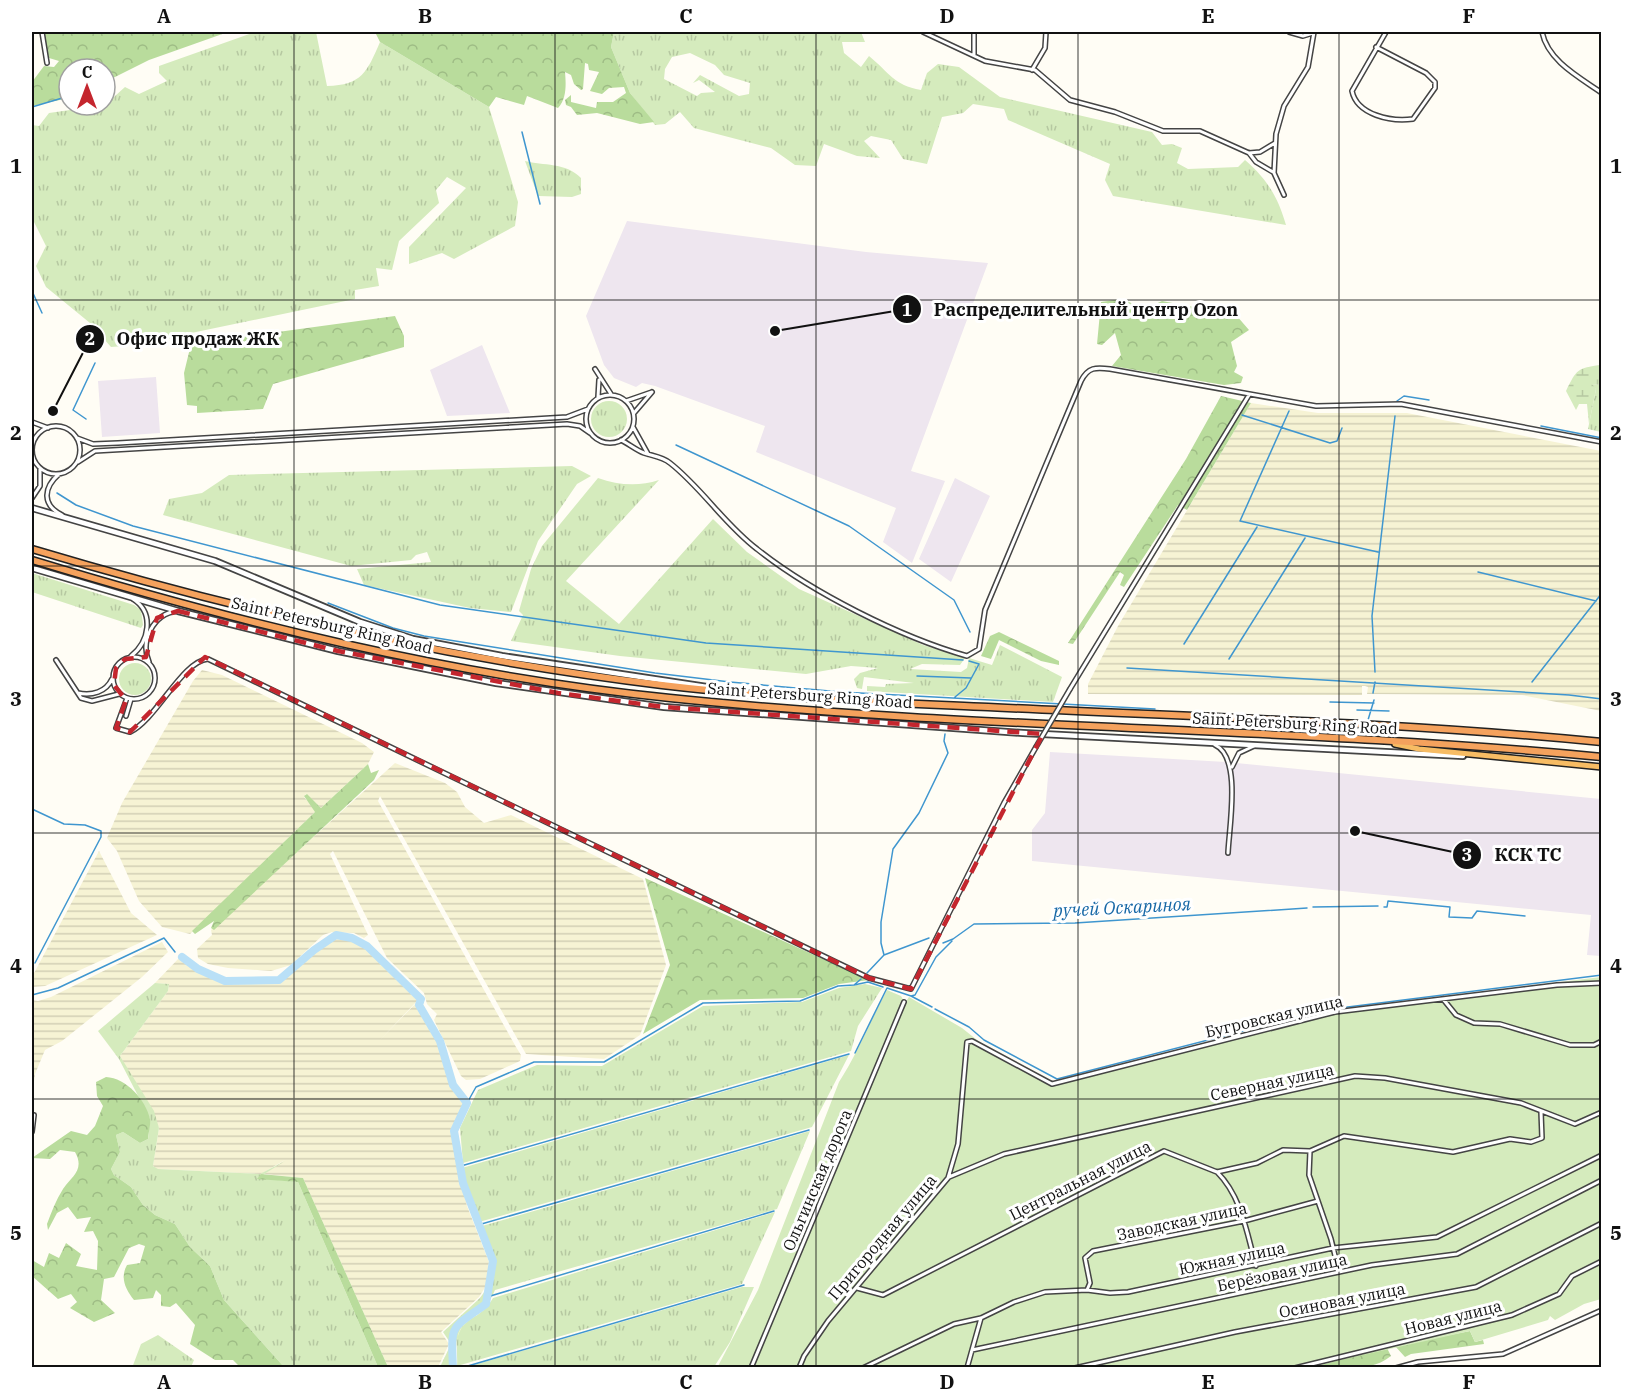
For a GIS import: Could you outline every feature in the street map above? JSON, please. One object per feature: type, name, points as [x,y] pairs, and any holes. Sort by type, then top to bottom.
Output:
[{"type":"highway","name":"Saint Petersburg Ring Road","points":[[32,549],[156,586],[374,639],[499,663],[665,685],[850,701],[1321,722],[1602,742]]},
{"type":"highway","name":"Saint Petersburg Ring Road","points":[[32,560],[268,626],[497,674],[667,698],[840,712],[1383,741],[1602,757]]},
{"type":"highway","points":[[1383,741],[1419,748],[1602,767]]},
{"type":"street","points":[[42,32],[47,63]]},
{"type":"street","points":[[923,32],[985,61],[1032,70],[1070,100],[1115,112],[1163,131],[1200,131],[1249,153],[1256,162],[1274,173]]},
{"type":"street","points":[[974,32],[974,55]]},
{"type":"street","points":[[1032,70],[1045,48],[1046,32]]},
{"type":"street","points":[[1284,195],[1274,173],[1275,143],[1284,106],[1308,67],[1314,32],[1303,36],[1289,32]]},
{"type":"street","points":[[1376,47],[1426,73],[1435,82],[1435,88],[1413,119],[1402,120],[1380,116],[1365,110],[1354,100],[1352,91],[1376,47],[1386,32]]},
{"type":"street","points":[[1542,32],[1544,41],[1558,60],[1602,93]]},
{"type":"street","points":[[1249,153],[1260,152],[1275,143]]},
{"type":"street","points":[[69,519],[51,508],[46,497],[48,487],[59,474],[73,468],[78,462],[95,452],[567,424],[580,426],[601,441],[621,440],[669,462],[721,518],[756,549],[804,584],[878,620],[947,650],[967,656],[979,649],[985,610],[1089,370],[1098,367],[1316,406],[1401,404],[1602,442]]},
{"type":"street","points":[[595,369],[598,378],[598,398]]},
{"type":"street","points":[[598,378],[611,394],[626,400],[634,414],[633,426],[648,454]]},
{"type":"street","points":[[626,400],[652,392],[634,414]]},
{"type":"street","points":[[32,422],[48,428],[61,427],[93,444],[178,440],[567,417],[588,409],[598,398],[611,394]]},
{"type":"street","points":[[129,698],[116,728],[130,732],[163,703],[189,670],[201,660],[208,658],[868,978],[911,990],[1004,803],[1070,689],[1249,395]]},
{"type":"street","points":[[588,409],[586,421],[590,433]]},
{"type":"street","points":[[621,440],[633,426]]},
{"type":"street","points":[[32,449],[37,436],[48,428]]},
{"type":"street","points":[[78,438],[80,454],[78,462]]},
{"type":"street","points":[[32,444],[39,467],[40,486],[32,498]]},
{"type":"street","points":[[39,467],[59,474]]},
{"type":"street","points":[[32,508],[215,561],[360,622],[413,639],[502,656],[728,691]]},
{"type":"street","points":[[32,568],[178,611],[327,648],[486,681],[652,705],[1023,733],[1496,757]]},
{"type":"street","points":[[77,693],[89,695],[107,687],[118,665],[140,648],[148,622],[143,607],[132,598]]},
{"type":"street","points":[[113,677],[114,685],[121,694],[129,698],[143,698],[151,690],[155,680],[146,655],[154,623],[162,615],[178,611]]},
{"type":"street","points":[[129,658],[144,660],[150,664]]},
{"type":"street","points":[[56,660],[77,693],[87,701],[121,694]]},
{"type":"street","points":[[126,716],[129,698]]},
{"type":"street","points":[[1204,741],[1226,752],[1232,769]]},
{"type":"street","points":[[1228,853],[1232,769],[1239,753],[1262,745]]},
{"type":"street","name":"Бугровская улица","points":[[967,1042],[972,1041],[1052,1084],[1335,1012],[1557,985],[1602,983]]},
{"type":"street","points":[[1443,999],[1456,1015],[1474,1023],[1500,1024],[1570,1045],[1594,1045],[1602,1041]]},
{"type":"street","name":"Ольгинская дорога","points":[[751,1368],[904,1002]]},
{"type":"street","name":"Пригородная улица","points":[[799,1368],[804,1356],[828,1321],[948,1178],[958,1144],[967,1042]]},
{"type":"street","name":"Северная улица","points":[[948,1178],[1005,1154],[1355,1076],[1385,1078],[1521,1103],[1575,1124],[1602,1112]]},
{"type":"street","points":[[1256,1266],[1244,1221],[1233,1195],[1217,1172],[1257,1163],[1282,1150],[1310,1151],[1344,1136],[1454,1152],[1510,1140],[1531,1142],[1542,1138],[1541,1112]]},
{"type":"street","points":[[32,1132],[34,1115]]},
{"type":"street","name":"Центральная улица","points":[[857,1288],[883,1295],[1164,1151],[1217,1172]]},
{"type":"street","points":[[1310,1151],[1309,1175],[1339,1272]]},
{"type":"street","name":"Южная улица","points":[[863,1368],[954,1324],[981,1318],[1014,1302],[1045,1292],[1087,1290],[1110,1293],[1128,1292],[1333,1248],[1437,1237],[1602,1155]]},
{"type":"street","name":"Берёзовая улица","points":[[972,1350],[1372,1265],[1457,1254],[1602,1180]]},
{"type":"street","name":"Заводская улица","points":[[1087,1290],[1090,1283],[1085,1258],[1089,1253],[1244,1221],[1318,1201]]},
{"type":"street","name":"Осиновая улица","points":[[1075,1368],[1235,1332],[1476,1287],[1602,1224]]},
{"type":"street","name":"Новая улица","points":[[1295,1368],[1512,1315],[1559,1294],[1572,1276],[1602,1261]]},
{"type":"street","points":[[1396,1368],[1418,1362],[1503,1353],[1602,1310]]},
{"type":"street","points":[[967,1368],[981,1318]]},
{"type":"highlighted area","points":[[178,611],[338,651],[558,693],[664,707],[1043,734],[911,989],[869,978],[205,657],[130,732],[116,728],[126,700],[114,685],[116,668],[125,659],[146,657],[157,618]]},
{"type":"shaded area","points":[[627,221],[866,252],[988,263],[911,471],[945,481],[912,563],[883,542],[896,508],[756,452],[765,426],[655,386],[642,383],[636,387],[614,378],[604,365],[586,316]]},
{"type":"shaded area","points":[[482,345],[510,413],[447,416],[430,370]]},
{"type":"shaded area","points":[[156,377],[160,433],[102,437],[98,381]]},
{"type":"shaded area","points":[[1251,403],[1318,413],[1407,413],[1601,451],[1601,711],[1522,695],[1367,694],[1368,687],[1365,686],[1362,686],[1362,695],[1088,694],[1088,684],[1118,626]]},
{"type":"shaded area","points":[[955,478],[990,496],[951,582],[919,559]]},
{"type":"shaded area","points":[[202,670],[222,675],[362,743],[374,752],[368,764],[321,808],[306,794],[304,797],[316,811],[190,934],[162,927],[139,901],[117,851],[107,838],[122,803],[193,681]]},
{"type":"shaded area","points":[[1050,752],[1226,762],[1601,799],[1601,956],[1587,955],[1591,915],[1032,861],[1032,830],[1045,813]]},
{"type":"shaded area","points":[[395,763],[445,783],[457,792],[465,807],[484,823],[511,815],[643,879],[666,965],[640,1035],[604,1059],[526,1054],[380,796],[378,801],[521,1055],[520,1061],[480,1079],[466,1080],[461,1076],[434,1020],[437,1014],[427,1004],[424,993],[387,958],[333,851],[330,854],[368,935],[364,938],[354,933],[332,932],[323,935],[291,965],[271,971],[228,968],[208,964],[198,958],[197,949],[212,935],[211,930]]},
{"type":"shaded area","points":[[99,851],[131,913],[157,935],[45,986],[32,987],[32,977]]},
{"type":"shaded area","points":[[338,938],[354,942],[374,954],[418,1000],[379,1041],[416,1003],[438,1041],[450,1086],[464,1102],[453,1132],[454,1148],[467,1206],[489,1262],[486,1286],[479,1297],[441,1332],[449,1344],[438,1367],[388,1367],[303,1178],[264,1174],[285,1160],[261,1174],[157,1169],[153,1166],[159,1128],[120,1056],[168,991],[169,984],[155,983],[180,957],[198,972],[226,983],[278,984],[318,948]]},
{"type":"shaded area","points":[[162,942],[168,952],[142,977],[62,1041],[45,1050],[35,1074],[32,1097],[32,1000],[38,1001],[51,997]]},
{"type":"green space","points":[[42,32],[228,32],[149,60],[117,76],[117,57],[57,57],[57,60],[49,58]]},
{"type":"green space","points":[[255,32],[316,32],[327,86],[339,85],[356,80],[362,75],[380,42],[489,107],[518,202],[515,226],[454,259],[442,253],[409,264],[409,247],[466,188],[447,177],[436,190],[439,203],[399,241],[392,270],[376,268],[379,286],[355,290],[355,299],[172,337],[162,343],[111,347],[90,323],[46,287],[36,266],[46,246],[32,218],[32,125],[39,126],[49,113],[57,112],[57,117],[117,117],[117,94],[125,87],[139,94],[167,81],[159,73],[159,66]]},
{"type":"green space","points":[[375,32],[614,32],[611,47],[630,93],[654,122],[640,124],[597,113],[577,115],[571,107],[566,105],[565,100],[571,95],[571,102],[596,108],[597,102],[613,102],[626,93],[624,87],[609,88],[602,94],[590,91],[599,72],[589,70],[588,64],[585,63],[583,89],[581,90],[574,84],[571,75],[565,72],[566,86],[558,108],[527,96],[524,105],[496,97],[489,107],[380,42]]},
{"type":"green space","points":[[614,32],[861,32],[865,42],[842,42],[844,53],[861,67],[869,56],[892,78],[912,88],[921,90],[927,73],[938,64],[959,67],[1000,97],[1152,132],[1162,145],[1172,144],[1182,148],[1177,163],[1188,169],[1238,167],[1245,160],[1260,174],[1271,189],[1286,225],[1113,196],[1105,180],[1110,164],[1008,120],[1004,109],[973,104],[963,113],[942,117],[927,164],[903,159],[891,140],[871,136],[864,141],[880,158],[857,156],[824,144],[816,166],[795,165],[771,148],[694,128],[680,112],[665,124],[655,125],[630,93],[611,47]],"holes":[[[690,53],[715,65],[724,75],[750,83],[749,94],[739,96],[700,75],[693,83],[699,80],[715,92],[701,93],[697,96],[664,79],[665,69],[672,57]]]},
{"type":"green space","points":[[57,63],[57,101],[32,106],[32,82],[44,66],[54,67]]},
{"type":"green space","points":[[525,161],[561,167],[575,173],[581,178],[581,194],[572,197],[538,196]]},
{"type":"green space","points":[[1122,299],[1145,309],[1162,301],[1236,315],[1249,330],[1231,342],[1237,366],[1234,372],[1243,377],[1241,383],[1224,385],[1112,366],[1121,355],[1115,333],[1102,345],[1097,344],[1101,302]]},
{"type":"green space","points":[[395,316],[404,336],[404,347],[273,384],[263,409],[197,413],[197,406],[187,405],[184,373],[191,344]]},
{"type":"green space","points":[[1601,365],[1601,385],[1592,384],[1596,389],[1589,424],[1587,404],[1579,404],[1576,410],[1566,391],[1579,371]]},
{"type":"green space","points":[[1592,384],[1601,385],[1601,432],[1588,429],[1596,389],[1592,387]]},
{"type":"green space","points":[[1221,396],[1251,403],[1187,510],[1178,505],[1124,587],[1120,585],[1124,575],[1120,572],[1073,644],[1068,643],[1186,459]]},
{"type":"green space","points":[[609,401],[622,406],[627,419],[622,432],[609,437],[596,432],[591,419],[596,406]]},
{"type":"green space","points":[[572,466],[591,476],[577,484],[538,541],[511,612],[470,608],[364,585],[357,569],[431,562],[427,552],[416,555],[411,560],[351,566],[163,515],[169,499],[202,493],[229,475]]},
{"type":"green space","points":[[598,478],[628,484],[643,484],[659,480],[566,581],[619,624],[713,519],[747,552],[799,589],[923,645],[965,658],[960,665],[922,664],[910,669],[961,672],[967,668],[969,658],[992,665],[1000,645],[1062,677],[1053,702],[867,691],[867,686],[885,687],[886,684],[914,683],[864,677],[862,689],[857,688],[854,679],[860,673],[878,668],[851,666],[806,674],[620,656],[511,641],[523,615],[519,611],[531,569],[542,546]]},
{"type":"green space","points":[[32,573],[134,605],[141,610],[143,625],[141,628],[32,592]]},
{"type":"green space","points":[[999,632],[1059,661],[1059,665],[1041,661],[999,640],[991,659],[981,656],[990,636]]},
{"type":"green space","points":[[135,663],[146,668],[151,679],[146,690],[135,695],[124,690],[119,679],[124,668]]},
{"type":"green space","points":[[368,764],[371,773],[379,770],[374,780],[214,930],[211,928],[214,921],[195,934],[192,931],[315,812],[304,796],[307,794],[321,808]]},
{"type":"green space","points":[[645,878],[869,980],[839,984],[803,998],[700,1000],[643,1034],[670,965]]},
{"type":"green space","points":[[1601,977],[1601,1299],[1584,1304],[1555,1320],[1550,1316],[1548,1320],[1475,1342],[1470,1331],[1309,1367],[717,1368],[758,1290],[839,1082],[887,990],[901,996],[905,1003],[909,997],[962,1028],[982,1044],[1052,1083],[1326,1011]]},
{"type":"green space","points":[[155,983],[169,984],[168,991],[120,1056],[154,1111],[159,1128],[153,1166],[158,1169],[260,1174],[285,1161],[258,1178],[298,1182],[378,1367],[284,1367],[224,1300],[210,1266],[190,1247],[175,1224],[155,1215],[143,1205],[131,1187],[114,1175],[111,1169],[120,1152],[116,1135],[123,1132],[140,1143],[148,1139],[150,1119],[119,1059],[98,1031]]},
{"type":"green space","points":[[865,984],[882,988],[858,1026],[851,1051],[463,1163],[460,1128],[478,1090],[537,1065],[602,1066],[703,1006],[802,1002],[839,988]]},
{"type":"green space","points":[[849,1055],[812,1127],[479,1222],[491,1247],[482,1226],[810,1131],[777,1209],[495,1290],[484,1307],[461,1328],[456,1348],[457,1367],[440,1367],[451,1344],[443,1332],[480,1298],[487,1288],[490,1262],[469,1208],[458,1155],[462,1168]]},
{"type":"green space","points":[[106,1077],[121,1081],[134,1091],[148,1112],[150,1121],[148,1139],[140,1143],[123,1132],[116,1135],[120,1152],[111,1169],[114,1175],[131,1187],[143,1205],[155,1215],[175,1224],[190,1247],[210,1266],[224,1300],[284,1367],[240,1367],[233,1360],[215,1360],[190,1344],[195,1325],[176,1303],[170,1307],[161,1306],[161,1295],[156,1290],[153,1298],[134,1300],[126,1287],[125,1269],[127,1265],[140,1263],[145,1246],[139,1244],[129,1248],[114,1277],[104,1279],[101,1300],[115,1313],[94,1322],[70,1308],[77,1302],[71,1294],[58,1299],[32,1276],[32,1260],[44,1267],[49,1253],[59,1258],[66,1243],[81,1254],[76,1266],[97,1270],[98,1241],[93,1231],[84,1232],[91,1217],[77,1219],[68,1207],[57,1213],[48,1230],[47,1224],[56,1202],[78,1168],[78,1158],[75,1152],[60,1150],[50,1159],[32,1158],[71,1131],[87,1135],[95,1126],[103,1106],[97,1096],[96,1082]]},
{"type":"green space","points":[[261,1174],[303,1178],[388,1367],[378,1367],[298,1182],[257,1179]]},
{"type":"green space","points":[[775,1212],[742,1284],[457,1366],[457,1340],[462,1327],[485,1309],[493,1298]]},
{"type":"green space","points":[[742,1287],[754,1287],[730,1342],[714,1367],[467,1367]]},
{"type":"green space","points":[[1470,1331],[1475,1342],[1483,1340],[1484,1344],[1411,1354],[1405,1357],[1395,1346]]},
{"type":"green space","points":[[158,1335],[194,1360],[191,1367],[132,1368],[141,1344]]},
{"type":"green space","points":[[1387,1348],[1391,1356],[1373,1365],[1352,1368],[1309,1368]]},
{"type":"waterway","points":[[32,107],[57,100]]},
{"type":"waterway","points":[[522,132],[540,204]]},
{"type":"waterway","points":[[32,291],[42,313]]},
{"type":"waterway","points":[[86,419],[73,410],[95,363]]},
{"type":"waterway","points":[[1397,401],[1404,396],[1429,400]]},
{"type":"waterway","points":[[1289,411],[1240,521],[1378,552]]},
{"type":"waterway","points":[[1242,415],[1330,443],[1337,441],[1342,428]]},
{"type":"waterway","points":[[1375,672],[1372,616],[1395,416]]},
{"type":"waterway","points":[[1541,426],[1602,438]]},
{"type":"waterway","points":[[676,445],[849,526],[954,600],[970,632]]},
{"type":"waterway","points":[[57,493],[76,505],[133,526],[440,605],[706,643],[963,660]]},
{"type":"waterway","points":[[1184,644],[1257,527]]},
{"type":"waterway","points":[[1229,659],[1305,538]]},
{"type":"waterway","points":[[1478,572],[1596,601]]},
{"type":"waterway","points":[[1532,682],[1602,593]]},
{"type":"waterway","points":[[328,603],[393,628],[424,636],[655,673],[841,692],[1155,709]]},
{"type":"waterway","points":[[955,697],[966,688],[979,664],[969,661]]},
{"type":"waterway","points":[[1127,668],[1569,695],[1602,699]]},
{"type":"waterway","points":[[917,676],[971,678]]},
{"type":"waterway","points":[[1373,693],[1375,682]]},
{"type":"waterway","points":[[1368,720],[1374,700]]},
{"type":"waterway","points":[[1330,702],[1374,703]]},
{"type":"waterway","points":[[1357,710],[1389,711]]},
{"type":"waterway","points":[[884,955],[881,943],[881,922],[893,849],[919,813],[948,753],[944,741],[945,734]]},
{"type":"waterway","points":[[32,809],[64,824],[85,825],[101,831],[101,837],[35,963]]},
{"type":"waterway","name":"ручей Оскариноя","points":[[1384,907],[1387,907],[1388,901],[1450,907],[1449,917],[1472,918],[1477,911],[1525,916]]},
{"type":"waterway","name":"ручей Оскариноя","points":[[1313,907],[1378,906]]},
{"type":"waterway","name":"ручей Оскариноя","points":[[943,943],[953,939],[974,924],[1075,923],[1307,908]]},
{"type":"waterway","points":[[182,957],[198,969],[225,981],[279,980],[314,950],[336,935],[352,938],[367,946],[421,999],[419,1005],[440,1041],[453,1085],[467,1103],[454,1131],[463,1183],[493,1261],[486,1304],[455,1329],[452,1343],[453,1368]]},
{"type":"waterway","points":[[32,995],[58,988],[164,938],[175,952]]},
{"type":"waterway","name":"ручей Оскариноя","points":[[867,973],[884,955],[929,938]]},
{"type":"waterway","points":[[932,1007],[911,996],[915,995],[936,957],[952,941]]},
{"type":"waterway","points":[[935,1009],[969,1027],[984,1040],[1057,1079],[1324,1010],[1602,975]]},
{"type":"waterway","name":"ручей Оскариноя","points":[[861,979],[854,985],[868,982],[883,987]]},
{"type":"waterway","name":"ручей Оскариноя","points":[[467,1103],[476,1087],[534,1062],[604,1062],[703,1003],[800,1001],[838,986],[854,985]]},
{"type":"waterway","points":[[855,1053],[887,988],[911,996]]},
{"type":"waterway","points":[[461,1166],[849,1054]]},
{"type":"waterway","points":[[478,1225],[809,1130]]},
{"type":"waterway","points":[[487,1297],[774,1211]]},
{"type":"waterway","points":[[461,1368],[744,1285]]},
{"type":"place","name":"Распределительный центр Ozon","points":[[775,331]]},
{"type":"place","name":"Офис продаж ЖК","points":[[53,411]]},
{"type":"place","name":"КСК ТС","points":[[1355,831]]}]
